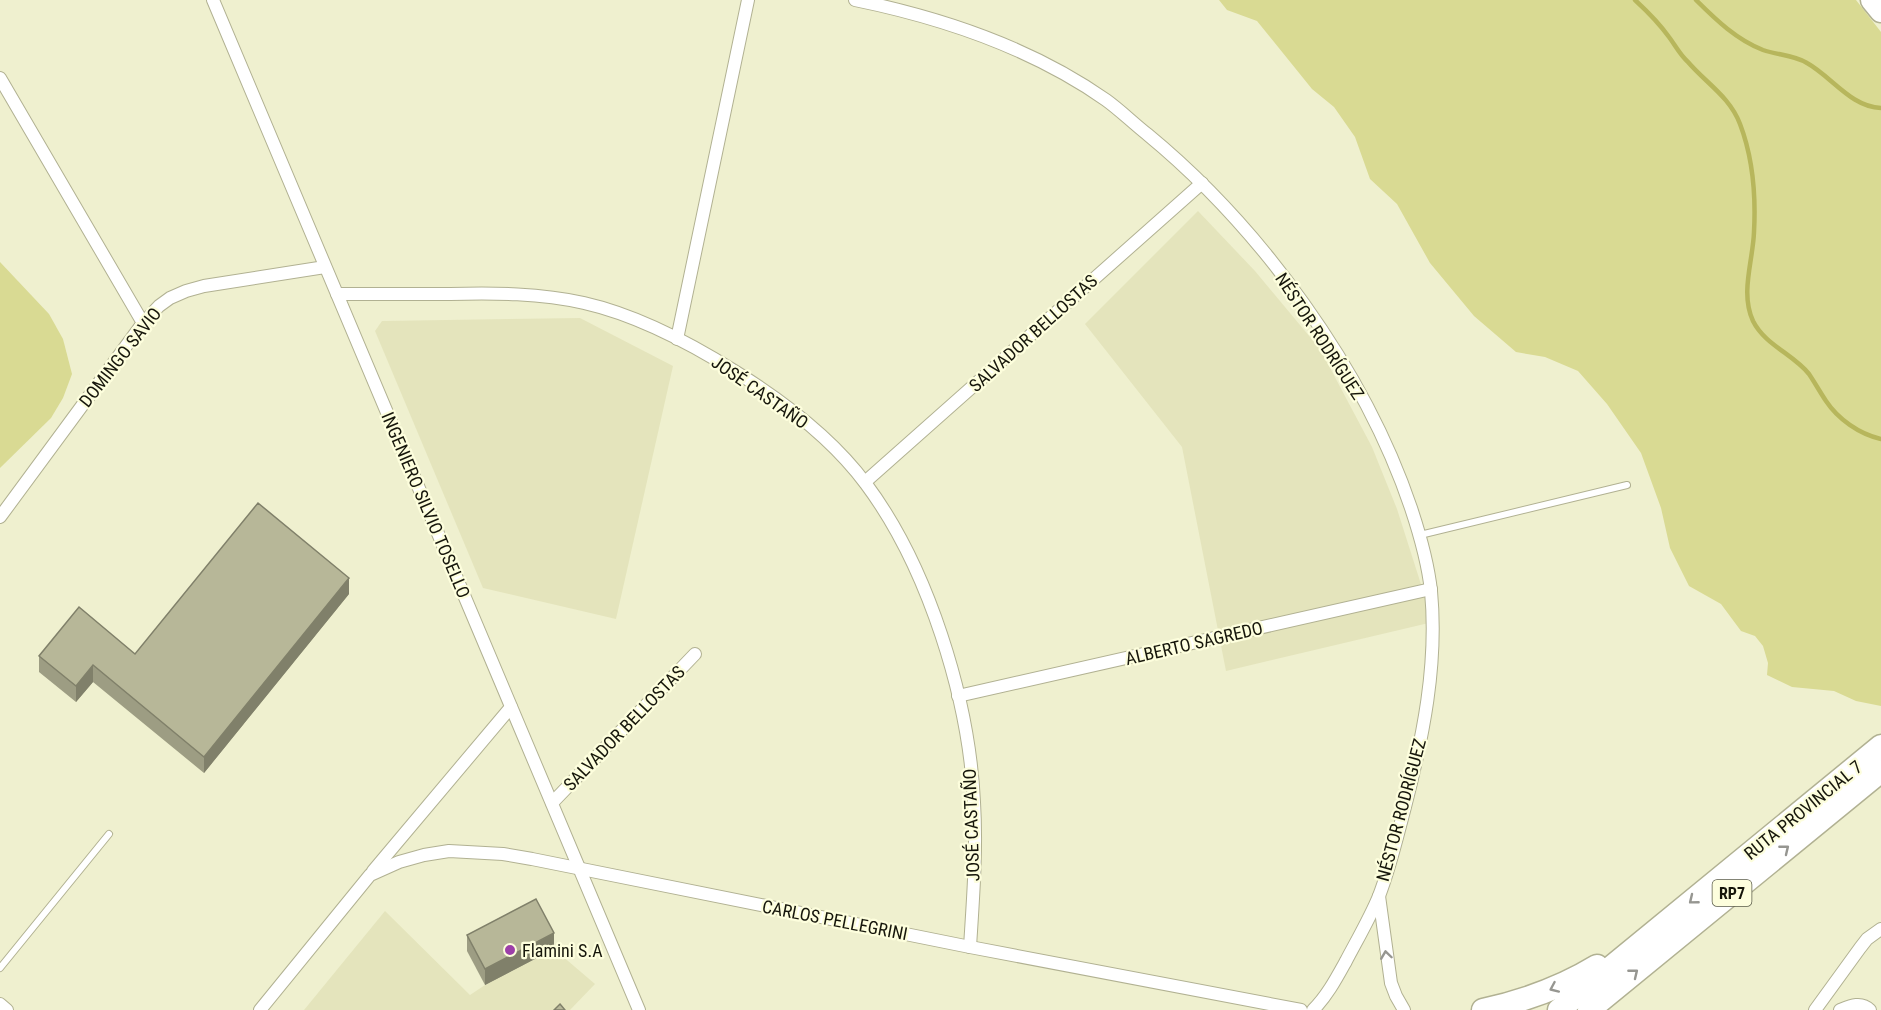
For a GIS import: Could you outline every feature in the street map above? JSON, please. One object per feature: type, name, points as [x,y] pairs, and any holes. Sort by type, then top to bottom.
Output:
[{"type":"highway","points":[[1872,0],[1881,11]]},
{"type":"highway","points":[[1820,796],[1881,738]]},
{"type":"highway","name":"RUTA PROVINCIAL 7","points":[[1559,1010],[1881,746]]},
{"type":"highway","name":"RUTA PROVINCIAL 7","points":[[1589,1010],[1879,773]]},
{"type":"highway","points":[[1483,1010],[1530,998],[1553,989],[1592,969],[1659,927]]},
{"type":"street","name":"INGENIERO SILVIO TOSELLO","points":[[213,0],[639,1010]]},
{"type":"street","points":[[677,339],[748,0]]},
{"type":"street","name":"NÉSTOR RODRÍGUEZ","points":[[855,0],[942,22],[997,42],[1051,67],[1107,100],[1202,183],[1278,270],[1354,381],[1383,438],[1404,488],[1420,535],[1431,589],[1433,642],[1423,722],[1408,795],[1379,896],[1334,983],[1325,998],[1313,1010]]},
{"type":"street","points":[[0,78],[143,323]]},
{"type":"street","name":"SALVADOR BELLOSTAS","points":[[865,482],[1202,183]]},
{"type":"street","name":"DOMINGO SAVIO","points":[[0,517],[143,323],[159,306],[170,298],[204,286],[325,267]]},
{"type":"street","name":"JOSÉ CASTAÑO","points":[[337,294],[494,293],[540,295],[586,303],[631,318],[717,360],[759,386],[804,420],[843,457],[865,482],[906,550],[927,595],[945,646],[958,696],[968,749],[974,800],[974,894],[970,947]]},
{"type":"street","name":"ALBERTO SAGREDO","points":[[958,696],[1431,589]]},
{"type":"street","name":"SALVADOR BELLOSTAS","points":[[552,802],[695,654]]},
{"type":"street","name":"CARLOS PELLEGRINI","points":[[260,1010],[512,707]]},
{"type":"street","name":"CARLOS PELLEGRINI","points":[[370,875],[399,862],[449,851],[503,854],[1301,1010]]},
{"type":"street","name":"NÉSTOR RODRÍGUEZ","points":[[1379,896],[1391,983],[1404,1010]]},
{"type":"street","points":[[1815,1010],[1863,943],[1881,929]]},
{"type":"street","points":[[0,1004],[7,1010]]},
{"type":"street","points":[[1840,1010],[1860,1004],[1867,1006],[1870,1010]]},
{"type":"lane","points":[[1420,535],[1627,485]]},
{"type":"lane","points":[[0,968],[109,834]]},
{"type":"shaded area","points":[[1198,211],[1255,271],[1320,349],[1372,447],[1397,509],[1433,622],[1226,671],[1182,447],[1085,324]]},
{"type":"shaded area","points":[[580,318],[673,366],[616,619],[483,588],[375,331],[382,321]]},
{"type":"shaded area","points":[[385,911],[470,995],[554,949],[595,984],[570,1010],[304,1010]]},
{"type":"green space","points":[[1219,0],[1856,0],[1881,32],[1881,706],[1856,701],[1834,691],[1792,687],[1767,675],[1768,663],[1763,646],[1755,636],[1741,631],[1721,604],[1689,586],[1670,548],[1661,508],[1641,453],[1607,404],[1578,371],[1545,357],[1516,352],[1474,316],[1430,263],[1397,204],[1370,179],[1355,137],[1334,107],[1312,89],[1257,21],[1227,10]]},
{"type":"green space","points":[[0,262],[49,314],[63,339],[72,374],[63,398],[51,418],[0,468]]},
{"type":"building","points":[[258,503],[349,578],[204,757],[93,665],[76,686],[39,656],[79,607],[135,654]]},
{"type":"building","points":[[536,899],[554,933],[485,969],[467,935]]},
{"type":"building","points":[[560,1004],[565,1010],[554,1010]]},
{"type":"waterway","points":[[1635,0],[1661,27],[1685,59],[1724,98],[1736,114],[1740,124],[1751,163],[1754,191],[1754,232],[1747,288],[1749,310],[1753,321],[1765,337],[1809,374],[1837,414],[1857,430],[1881,439]]},
{"type":"waterway","points":[[1696,0],[1744,41],[1763,50],[1802,60],[1860,103],[1881,108]]},
{"type":"place","name":"Flamini S.A","points":[[510,950]]}]
